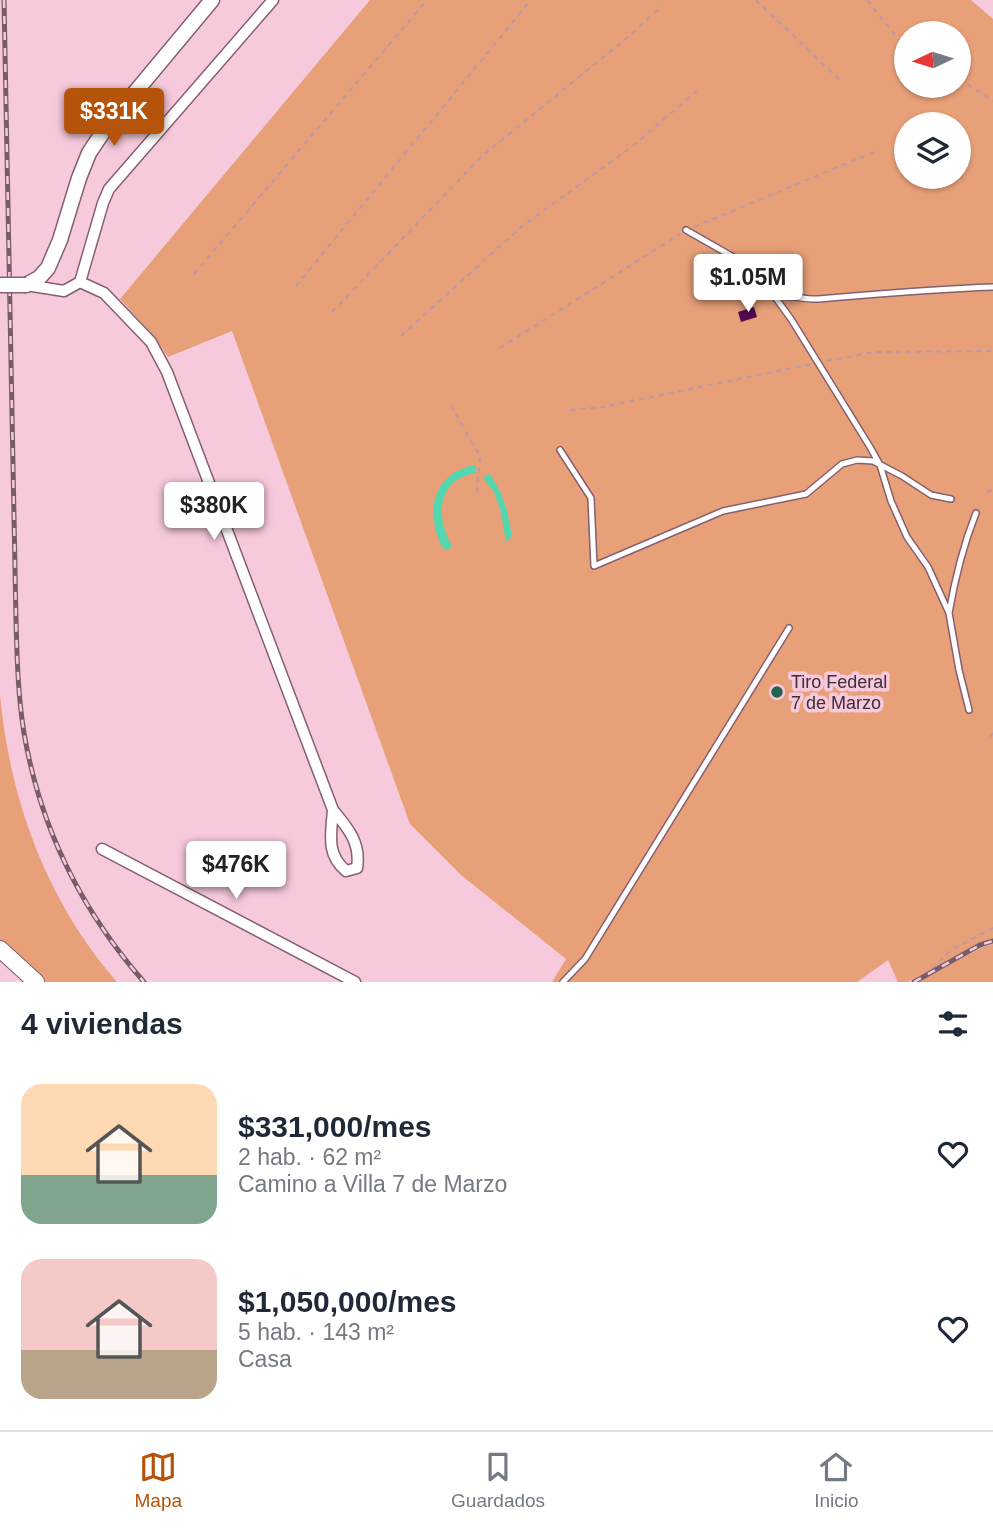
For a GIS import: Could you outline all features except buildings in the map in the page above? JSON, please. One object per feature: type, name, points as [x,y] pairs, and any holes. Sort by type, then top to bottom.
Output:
[{"type":"main road","points":[[0,949],[36,982]]},
{"type":"street","points":[[26,285],[39,278],[48,268],[89,153],[107,126],[212,0]]},
{"type":"street","points":[[0,285],[26,285],[64,291],[80,282],[109,189],[273,0]]},
{"type":"street","points":[[80,282],[104,293],[151,342],[167,372],[332,810],[349,829],[360,852],[357,868],[346,871],[335,862],[330,842],[332,810]]},
{"type":"street","points":[[102,849],[355,982]]},
{"type":"lane","points":[[686,230],[735,258],[775,297],[880,465],[891,501],[907,537],[928,567],[949,613],[969,710]]},
{"type":"lane","points":[[775,297],[814,299],[922,289],[993,287]]},
{"type":"lane","points":[[560,450],[591,498],[594,566],[723,511],[806,494],[842,464],[856,460],[873,461],[931,495],[951,499]]},
{"type":"lane","points":[[949,613],[960,556],[976,513]]},
{"type":"lane","points":[[564,982],[585,959],[789,628]]},
{"type":"path","points":[[194,274],[427,0]]},
{"type":"path","points":[[296,286],[531,0]]},
{"type":"path","points":[[756,0],[843,83]]},
{"type":"path","points":[[867,0],[894,34]]},
{"type":"path","points":[[332,312],[481,157],[662,6]]},
{"type":"path","points":[[971,87],[993,101]]},
{"type":"path","points":[[401,335],[521,227],[634,145],[700,88]]},
{"type":"path","points":[[500,348],[686,230],[874,152]]},
{"type":"path","points":[[570,410],[603,407],[874,352],[993,351]]},
{"type":"path","points":[[451,405],[480,457],[476,497]]},
{"type":"path","points":[[987,492],[993,489]]},
{"type":"path","points":[[990,737],[993,733]]},
{"type":"path","points":[[925,976],[951,950],[993,928]]},
{"type":"shaded area","points":[[370,0],[971,0],[993,19],[993,939],[978,944],[908,982],[898,982],[888,960],[857,982],[552,982],[566,959],[461,875],[410,824],[232,331],[168,357],[153,335],[120,299]]},
{"type":"shaded area","points":[[475,465],[476,473],[453,483],[443,501],[443,523],[452,546],[447,550],[442,547],[434,521],[436,496],[449,476]]},
{"type":"shaded area","points":[[489,473],[507,511],[512,537],[506,541],[494,492],[483,478]]},
{"type":"shaded area","points":[[0,695],[13,773],[36,848],[71,918],[92,951],[117,982],[41,982],[0,944]]},
{"type":"shaded area","points":[[993,944],[993,982],[918,982],[981,948]]},
{"type":"railway","points":[[4,0],[16,620],[22,719],[31,768],[52,834],[66,866],[101,926],[144,982]]},
{"type":"railway","points":[[914,982],[980,945],[993,941]]},
{"type":"place","name":"Tiro Federal 7 de Marzo","points":[[777,692]]}]
